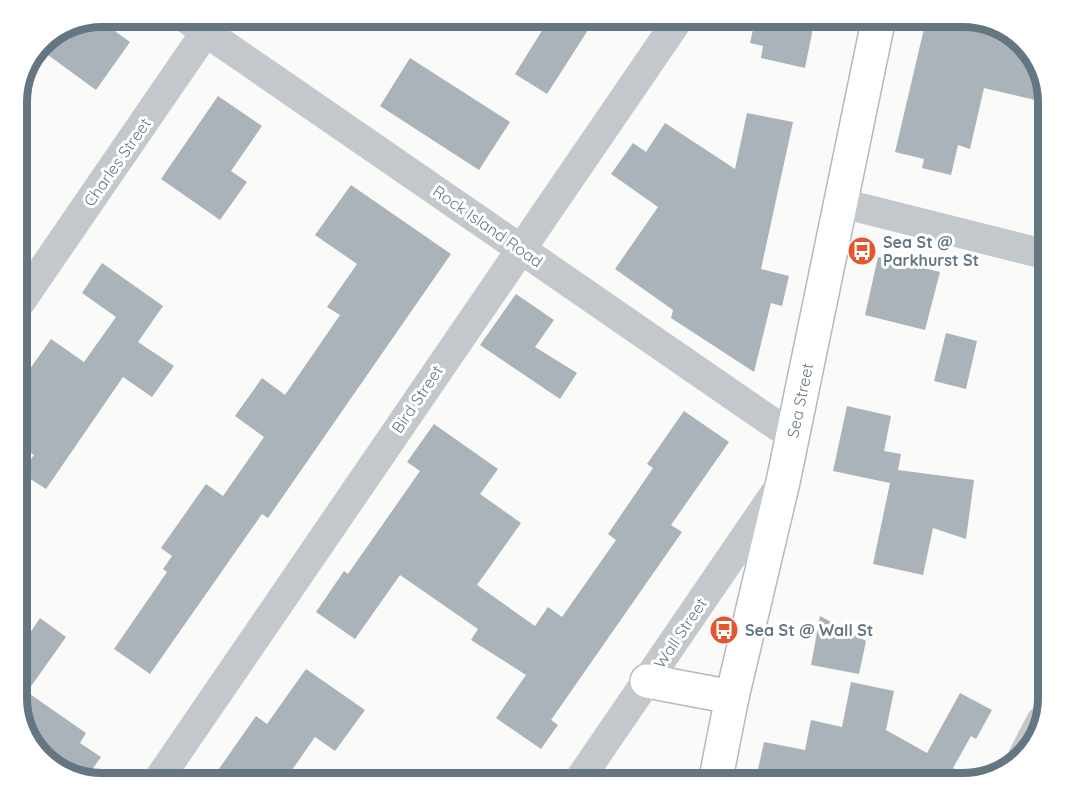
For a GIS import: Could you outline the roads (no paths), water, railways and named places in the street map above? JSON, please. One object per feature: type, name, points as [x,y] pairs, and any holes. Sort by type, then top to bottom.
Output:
[{"type":"street","name":"Charles Street","points":[[27,292],[199,27]]},
{"type":"street","name":"Rock Island Road","points":[[209,27],[520,248],[792,436]]},
{"type":"street","name":"Bird Street","points":[[163,773],[672,27]]},
{"type":"street","name":"Sea Street","points":[[717,773],[732,697],[783,482],[877,27]]},
{"type":"street","points":[[841,203],[1038,252]]},
{"type":"street","name":"Wall Street","points":[[584,773],[783,482]]},
{"type":"street","points":[[647,681],[732,697]]},
{"type":"place","name":"Sea St @ Parkhurst St","points":[[862,251]]},
{"type":"place","name":"Sea St @ Wall St","points":[[724,630]]}]
